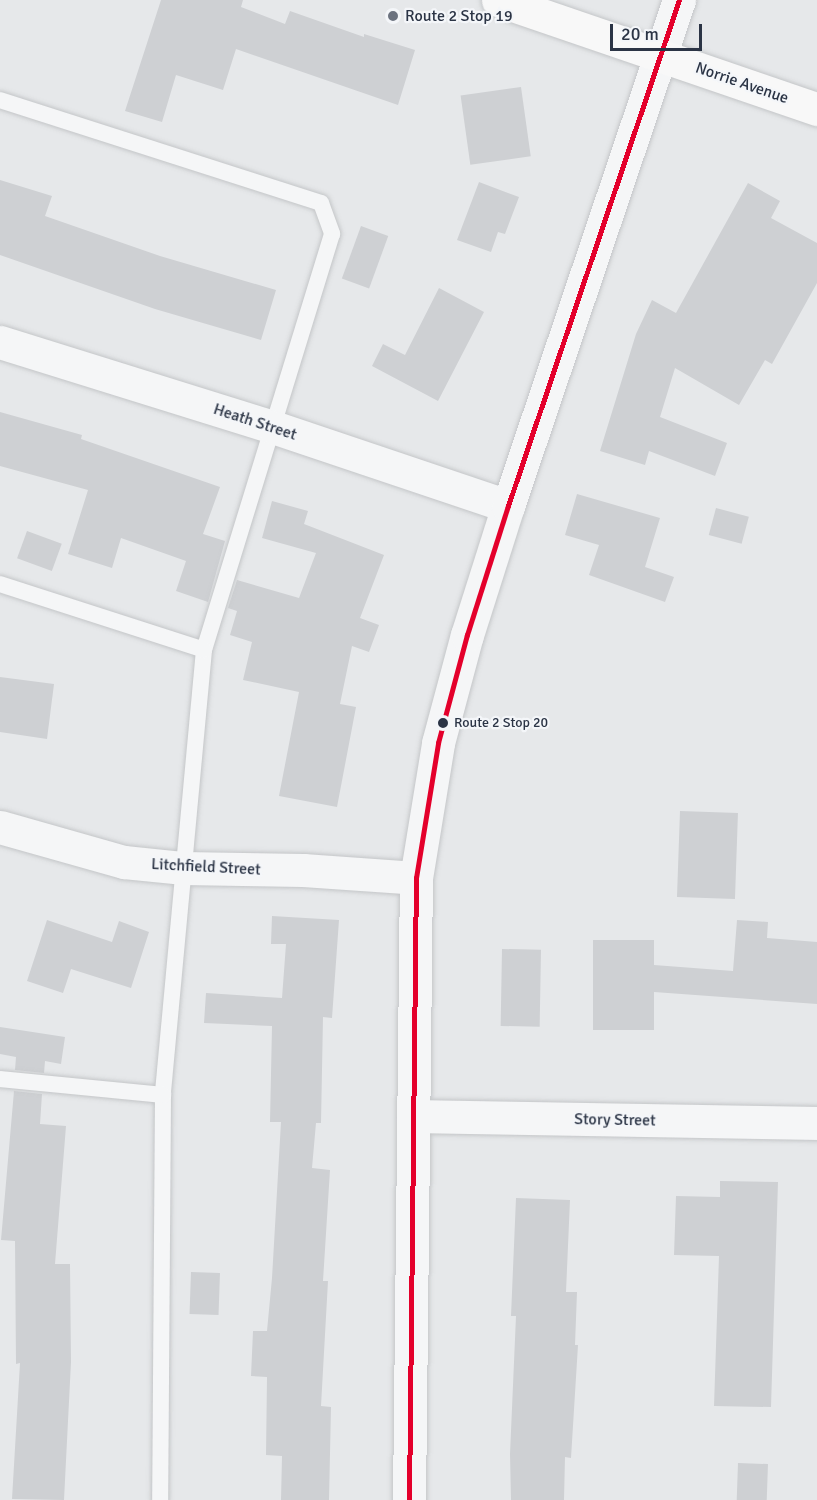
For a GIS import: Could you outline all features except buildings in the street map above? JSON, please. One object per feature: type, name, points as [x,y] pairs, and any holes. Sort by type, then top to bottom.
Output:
[{"type":"main road","name":"Norrie Avenue","points":[[498,0],[817,109]]},
{"type":"street","points":[[409,1500],[416,878],[438,743],[467,635],[508,506],[679,0]]},
{"type":"street","name":"Heath Street","points":[[0,342],[273,427],[508,506]]},
{"type":"street","name":"Litchfield Street","points":[[2,836],[124,862],[182,868],[303,870],[416,878]]},
{"type":"street","name":"Story Street","points":[[413,1116],[817,1123]]},
{"type":"lane","points":[[0,100],[321,203],[332,234],[204,651],[182,868],[163,1095],[160,1500]]},
{"type":"lane","points":[[0,584],[204,651]]},
{"type":"lane","points":[[0,1080],[163,1095]]},
{"type":"transit line","points":[[409,1500],[416,878],[438,743],[467,635],[508,506],[679,0]]},
{"type":"place","name":"Route 2 Stop 19","points":[[393,16]]},
{"type":"place","name":"Route 2 Stop 20","points":[[443,723]]}]
